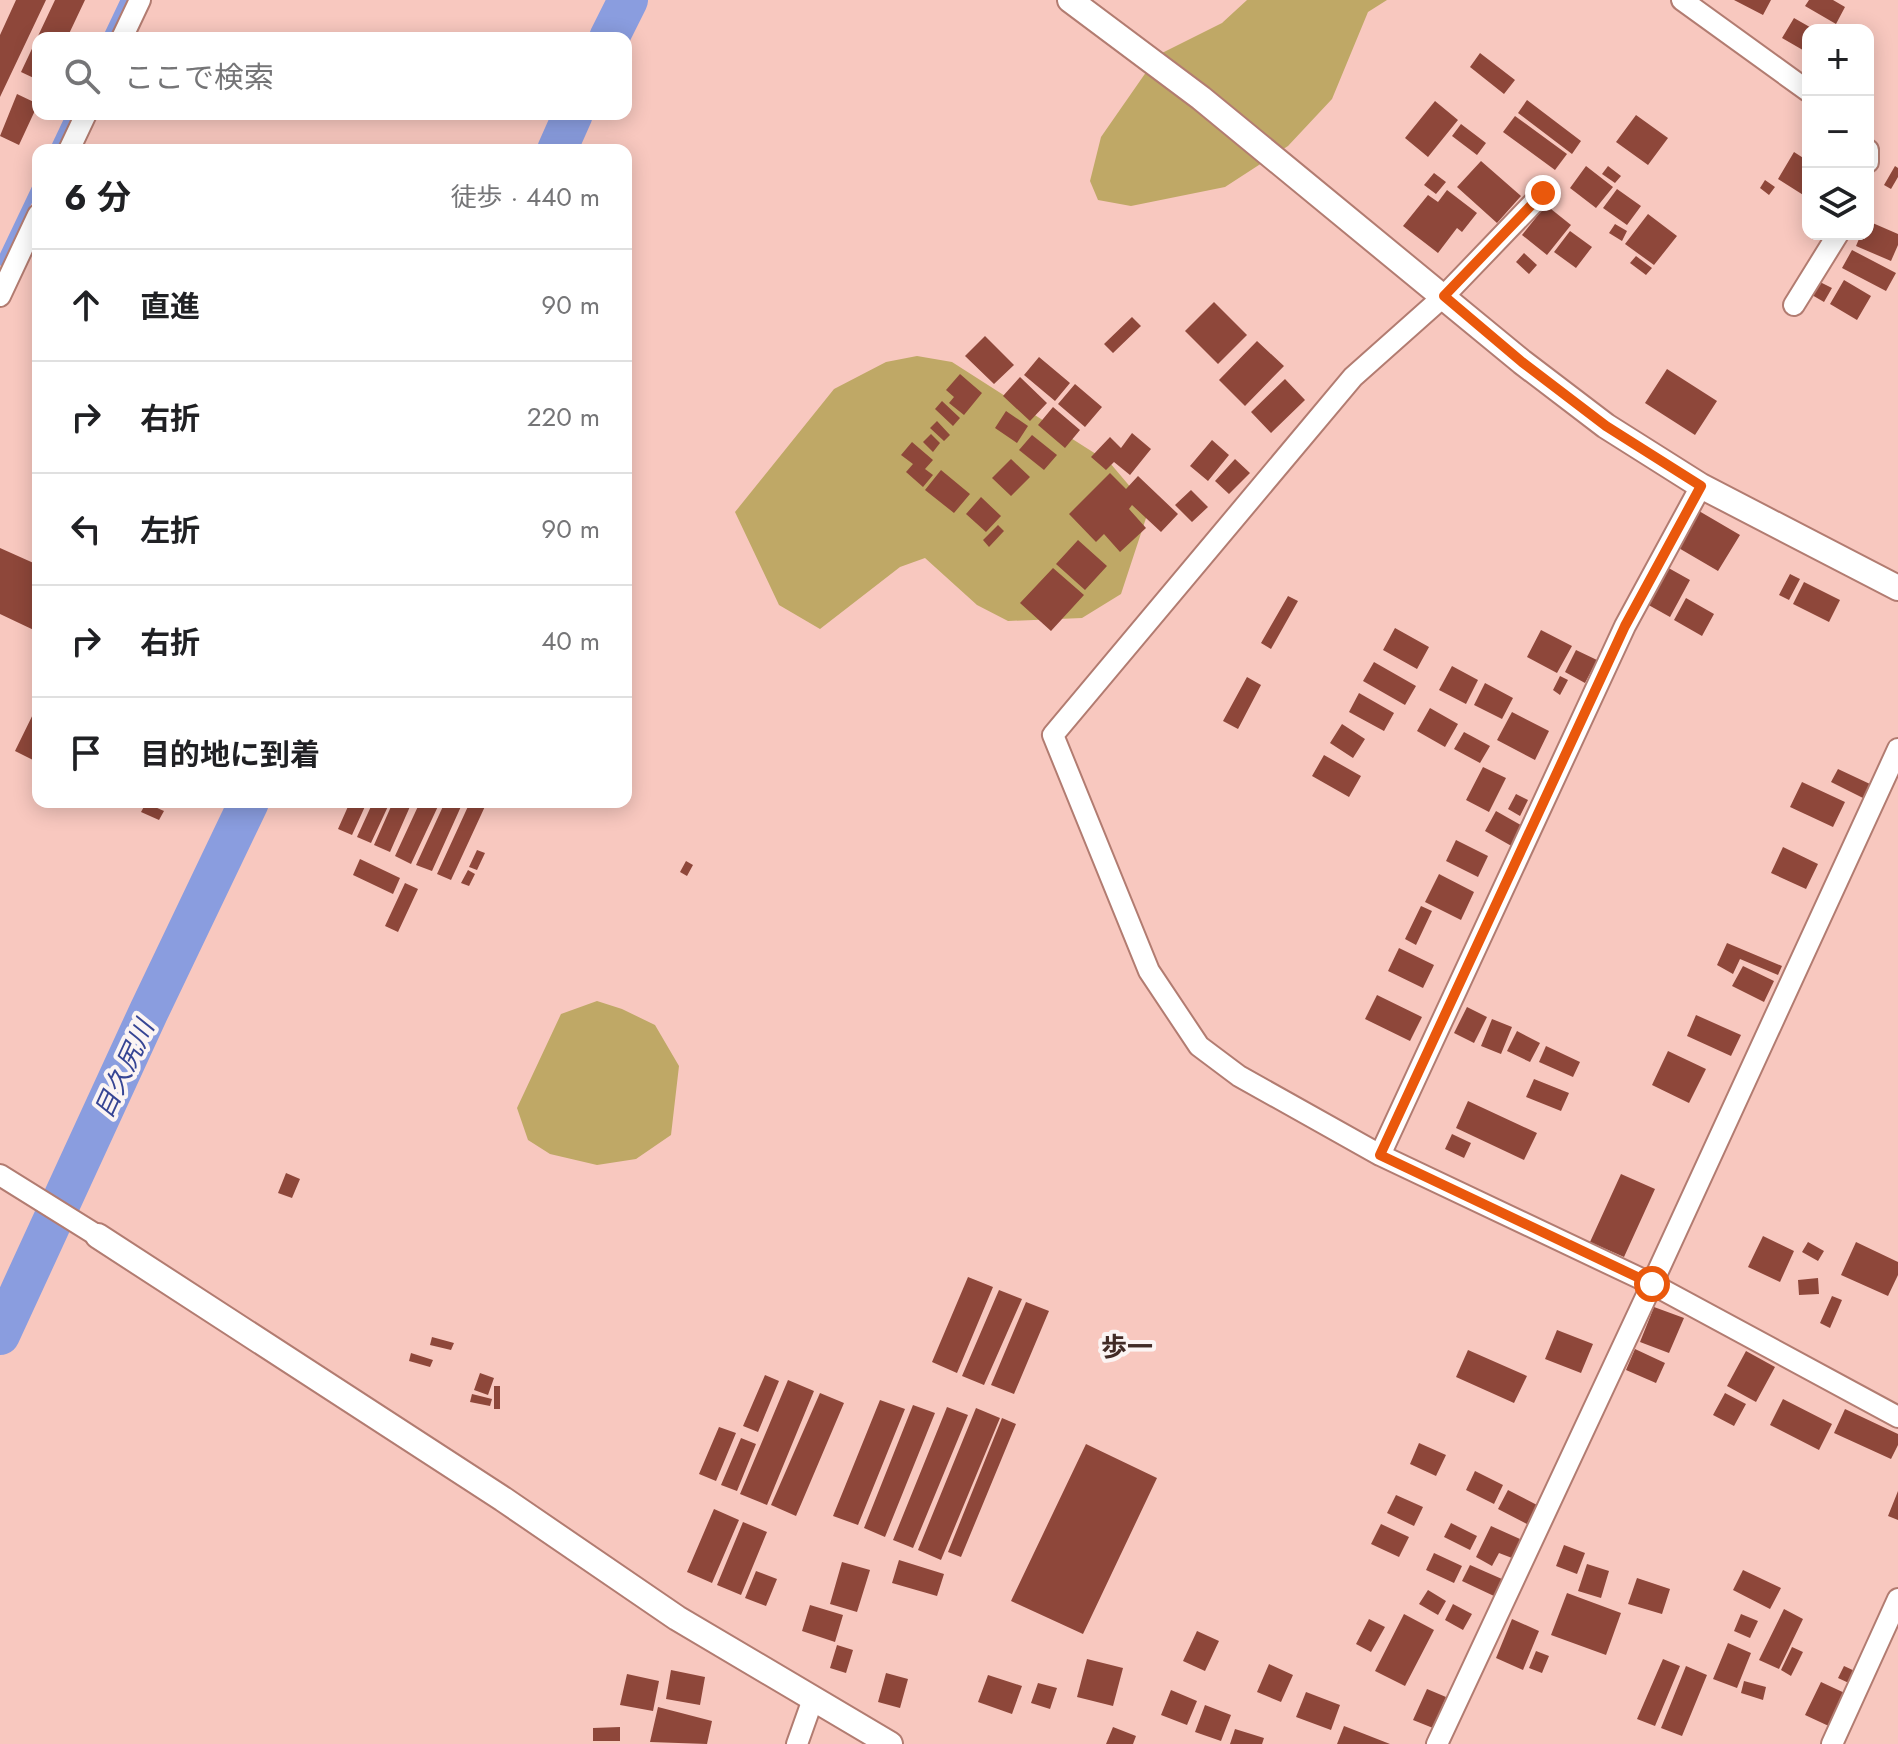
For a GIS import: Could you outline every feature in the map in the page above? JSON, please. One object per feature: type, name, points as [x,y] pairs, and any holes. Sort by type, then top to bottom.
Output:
[{"type":"street","points":[[125,32],[140,0]]},
{"type":"street","points":[[1070,0],[1201,98],[1522,362],[1606,426],[1701,486],[1898,588]]},
{"type":"street","points":[[1682,0],[1802,87]]},
{"type":"street","points":[[72,144],[83,120]]},
{"type":"street","points":[[1543,193],[1444,296],[1353,377],[1053,735],[1149,971],[1199,1046],[1239,1076],[1380,1155],[1652,1284],[1898,1417]]},
{"type":"street","points":[[0,296],[32,228]]},
{"type":"street","points":[[1794,305],[1834,240]]},
{"type":"street","points":[[1380,1155],[1625,626],[1701,486]]},
{"type":"street","points":[[1437,1744],[1898,749]]},
{"type":"street","points":[[0,1175],[492,1491],[677,1618],[890,1744]]},
{"type":"street","points":[[1832,1744],[1898,1599]]},
{"type":"street","points":[[797,1744],[813,1699]]},
{"type":"shaded area","points":[[1247,0],[1387,0],[1368,12],[1332,99],[1288,146],[1225,187],[1131,206],[1098,200],[1090,181],[1101,137],[1158,55],[1222,23]]},
{"type":"shaded area","points":[[917,356],[952,362],[1110,463],[1149,509],[1121,594],[1082,618],[1008,621],[977,605],[925,558],[900,567],[820,629],[779,605],[735,512],[834,389],[886,362]]},
{"type":"shaded area","points":[[597,1001],[655,1025],[679,1066],[671,1135],[636,1159],[597,1165],[550,1154],[528,1140],[517,1108],[561,1014]]},
{"type":"building","points":[[16,0],[46,0],[0,97],[0,35]]},
{"type":"building","points":[[55,0],[85,0],[70,32],[40,32]]},
{"type":"building","points":[[1734,0],[1771,0],[1763,15]]},
{"type":"building","points":[[1809,0],[1833,0],[1845,7],[1836,24],[1805,6]]},
{"type":"building","points":[[1794,18],[1804,24],[1802,24],[1802,50],[1782,38]]},
{"type":"building","points":[[32,49],[32,77],[21,72]]},
{"type":"building","points":[[1480,53],[1515,80],[1504,94],[1470,67]]},
{"type":"building","points":[[17,94],[32,101],[32,117],[19,145],[0,136]]},
{"type":"building","points":[[1527,100],[1581,141],[1572,154],[1518,113]]},
{"type":"building","points":[[1435,101],[1458,120],[1428,157],[1405,138]]},
{"type":"building","points":[[1636,115],[1668,138],[1648,165],[1616,142]]},
{"type":"building","points":[[1515,116],[1567,154],[1555,170],[1503,132]]},
{"type":"building","points":[[1461,124],[1486,143],[1477,155],[1452,136]]},
{"type":"building","points":[[1794,152],[1802,157],[1802,194],[1778,179]]},
{"type":"building","points":[[1481,161],[1521,196],[1497,223],[1457,187]]},
{"type":"building","points":[[1586,166],[1613,187],[1596,208],[1570,188]]},
{"type":"building","points":[[1608,166],[1621,176],[1615,183],[1602,174]]},
{"type":"building","points":[[1895,166],[1898,177],[1891,189],[1884,185]]},
{"type":"building","points":[[1434,173],[1446,182],[1436,194],[1424,185]]},
{"type":"building","points":[[1765,180],[1775,187],[1769,195],[1760,188]]},
{"type":"building","points":[[1617,189],[1641,206],[1627,225],[1603,208]]},
{"type":"building","points":[[1447,190],[1477,213],[1462,232],[1457,228],[1438,253],[1403,226],[1428,195],[1438,202]]},
{"type":"building","points":[[1546,205],[1571,225],[1547,255],[1522,235]]},
{"type":"building","points":[[1648,214],[1677,236],[1654,265],[1625,244]]},
{"type":"building","points":[[1615,224],[1627,231],[1622,241],[1609,233]]},
{"type":"building","points":[[1874,224],[1898,234],[1898,245],[1891,261],[1856,246],[1858,240],[1874,240]]},
{"type":"building","points":[[1570,231],[1592,247],[1576,268],[1554,252]]},
{"type":"building","points":[[1852,250],[1896,273],[1886,291],[1842,268]]},
{"type":"building","points":[[1524,253],[1537,265],[1529,274],[1516,262]]},
{"type":"building","points":[[1636,256],[1652,268],[1646,275],[1630,263]]},
{"type":"building","points":[[1844,280],[1871,296],[1857,320],[1830,304]]},
{"type":"building","points":[[1820,282],[1832,288],[1824,302],[1812,295]]},
{"type":"building","points":[[1214,302],[1247,335],[1218,364],[1185,331]]},
{"type":"building","points":[[1132,317],[1141,326],[1113,353],[1104,344]]},
{"type":"building","points":[[985,336],[1014,365],[994,384],[965,356]]},
{"type":"building","points":[[1257,341],[1284,366],[1245,406],[1219,380]]},
{"type":"building","points":[[1039,357],[1070,383],[1055,401],[1024,375]]},
{"type":"building","points":[[1667,369],[1717,401],[1695,435],[1645,403]]},
{"type":"building","points":[[960,374],[982,393],[964,415],[949,403],[954,397],[946,390]]},
{"type":"building","points":[[1020,377],[1047,403],[1030,421],[1003,396]]},
{"type":"building","points":[[1285,379],[1305,400],[1271,433],[1251,412]]},
{"type":"building","points":[[1075,384],[1102,407],[1085,427],[1058,404]]},
{"type":"building","points":[[942,401],[960,418],[953,426],[935,409]]},
{"type":"building","points":[[1053,407],[1080,430],[1065,448],[1038,425]]},
{"type":"building","points":[[1006,411],[1028,426],[1017,443],[995,428]]},
{"type":"building","points":[[937,421],[950,435],[944,441],[930,428]]},
{"type":"building","points":[[1132,433],[1151,449],[1130,475],[1114,462],[1106,470],[1091,457],[1110,437],[1121,448]]},
{"type":"building","points":[[931,434],[940,443],[933,452],[923,442]]},
{"type":"building","points":[[1032,435],[1057,455],[1044,470],[1019,450]]},
{"type":"building","points":[[1212,440],[1229,455],[1208,481],[1190,466]]},
{"type":"building","points":[[912,442],[933,460],[925,469],[933,475],[923,487],[906,472],[913,464],[901,455]]},
{"type":"building","points":[[1011,459],[1030,477],[1011,496],[992,478]]},
{"type":"building","points":[[1235,459],[1250,473],[1229,494],[1215,481]]},
{"type":"building","points":[[941,470],[970,494],[954,513],[925,490]]},
{"type":"building","points":[[1110,473],[1126,489],[1138,476],[1178,514],[1161,532],[1132,505],[1129,509],[1146,528],[1120,552],[1104,534],[1096,542],[1069,514]]},
{"type":"building","points":[[1191,490],[1208,507],[1192,522],[1175,505]]},
{"type":"building","points":[[981,497],[1001,516],[986,532],[966,514]]},
{"type":"building","points":[[1699,511],[1740,535],[1718,571],[1677,547]]},
{"type":"building","points":[[998,525],[1004,531],[989,547],[983,540]]},
{"type":"building","points":[[1078,540],[1107,566],[1085,590],[1056,564]]},
{"type":"building","points":[[0,548],[32,562],[32,629],[0,614]]},
{"type":"building","points":[[1665,566],[1690,580],[1670,617],[1645,603]]},
{"type":"building","points":[[1053,568],[1084,595],[1051,631],[1020,603]]},
{"type":"building","points":[[1790,574],[1800,579],[1789,600],[1779,595]]},
{"type":"building","points":[[1804,582],[1840,600],[1829,622],[1793,604]]},
{"type":"building","points":[[1288,596],[1298,601],[1271,649],[1261,643]]},
{"type":"building","points":[[1686,598],[1714,614],[1702,636],[1674,620]]},
{"type":"building","points":[[1395,628],[1429,647],[1417,669],[1383,650]]},
{"type":"building","points":[[1541,630],[1572,646],[1557,673],[1527,657]]},
{"type":"building","points":[[1576,650],[1597,660],[1585,683],[1565,672]]},
{"type":"building","points":[[1374,662],[1416,686],[1405,705],[1363,681]]},
{"type":"building","points":[[1452,666],[1478,680],[1466,704],[1439,690]]},
{"type":"building","points":[[1560,676],[1568,680],[1560,695],[1553,690]]},
{"type":"building","points":[[1247,677],[1261,685],[1238,729],[1223,721]]},
{"type":"building","points":[[1485,683],[1513,698],[1502,719],[1474,705]]},
{"type":"building","points":[[1359,693],[1394,713],[1384,731],[1349,712]]},
{"type":"building","points":[[1430,708],[1458,724],[1445,747],[1417,731]]},
{"type":"building","points":[[1512,712],[1549,731],[1535,760],[1497,740]]},
{"type":"building","points":[[32,716],[32,760],[15,751]]},
{"type":"building","points":[[1342,724],[1365,739],[1353,758],[1330,743]]},
{"type":"building","points":[[1464,732],[1490,746],[1480,763],[1454,749]]},
{"type":"building","points":[[1324,755],[1361,776],[1349,797],[1312,776]]},
{"type":"building","points":[[1483,767],[1506,778],[1489,812],[1466,800]]},
{"type":"building","points":[[1838,769],[1870,784],[1863,798],[1831,782]]},
{"type":"building","points":[[1802,782],[1845,802],[1833,827],[1790,807]]},
{"type":"building","points":[[1516,794],[1528,800],[1520,816],[1508,809]]},
{"type":"building","points":[[143,808],[164,811],[159,820],[141,812]]},
{"type":"building","points":[[347,808],[364,808],[352,835],[338,829]]},
{"type":"building","points":[[370,808],[387,808],[371,843],[357,837]]},
{"type":"building","points":[[390,808],[409,808],[390,852],[374,845]]},
{"type":"building","points":[[417,808],[437,808],[411,864],[395,856]]},
{"type":"building","points":[[442,808],[460,808],[432,871],[416,865]]},
{"type":"building","points":[[467,808],[484,808],[451,880],[437,874]]},
{"type":"building","points":[[1496,811],[1526,828],[1515,848],[1485,831]]},
{"type":"building","points":[[1456,840],[1488,856],[1478,877],[1446,861]]},
{"type":"building","points":[[1783,847],[1818,864],[1806,889],[1771,873]]},
{"type":"building","points":[[477,850],[485,853],[477,870],[469,867]]},
{"type":"building","points":[[360,859],[400,878],[393,894],[353,875]]},
{"type":"building","points":[[686,861],[693,865],[687,876],[680,872]]},
{"type":"building","points":[[468,870],[475,874],[469,886],[461,883]]},
{"type":"building","points":[[1439,874],[1474,892],[1461,920],[1425,902]]},
{"type":"building","points":[[405,883],[418,889],[398,932],[385,926]]},
{"type":"building","points":[[1421,906],[1432,911],[1416,945],[1405,939]]},
{"type":"building","points":[[1727,943],[1782,966],[1778,975],[1740,959],[1733,974],[1717,965]]},
{"type":"building","points":[[1399,948],[1434,965],[1423,988],[1388,971]]},
{"type":"building","points":[[1743,966],[1774,981],[1764,1002],[1732,986]]},
{"type":"building","points":[[1377,995],[1422,1017],[1410,1041],[1365,1019]]},
{"type":"building","points":[[1467,1007],[1487,1017],[1474,1043],[1454,1033]]},
{"type":"building","points":[[1696,1015],[1741,1035],[1731,1056],[1687,1036]]},
{"type":"building","points":[[1492,1019],[1512,1027],[1501,1054],[1481,1046]]},
{"type":"building","points":[[1517,1031],[1540,1043],[1530,1062],[1507,1051]]},
{"type":"building","points":[[1546,1046],[1580,1062],[1573,1077],[1539,1062]]},
{"type":"building","points":[[1668,1051],[1706,1069],[1689,1103],[1652,1085]]},
{"type":"building","points":[[1534,1079],[1569,1093],[1561,1111],[1526,1097]]},
{"type":"building","points":[[1468,1101],[1537,1133],[1524,1160],[1456,1128]]},
{"type":"building","points":[[1452,1134],[1471,1143],[1464,1158],[1445,1149]]},
{"type":"building","points":[[286,1173],[300,1179],[292,1198],[278,1193]]},
{"type":"building","points":[[1621,1174],[1655,1189],[1624,1257],[1590,1242]]},
{"type":"building","points":[[1763,1236],[1794,1251],[1780,1282],[1748,1267]]},
{"type":"building","points":[[1808,1242],[1824,1251],[1818,1261],[1802,1252]]},
{"type":"building","points":[[1856,1242],[1898,1262],[1898,1275],[1888,1296],[1841,1275]]},
{"type":"building","points":[[968,1277],[993,1287],[957,1373],[932,1362]]},
{"type":"building","points":[[1818,1278],[1819,1294],[1799,1295],[1798,1280]]},
{"type":"building","points":[[999,1290],[1022,1299],[984,1385],[962,1376]]},
{"type":"building","points":[[1832,1296],[1842,1300],[1830,1328],[1820,1323]]},
{"type":"building","points":[[1026,1302],[1049,1311],[1014,1394],[991,1385]]},
{"type":"building","points":[[1654,1307],[1684,1318],[1669,1353],[1640,1342]]},
{"type":"building","points":[[1557,1330],[1593,1344],[1581,1373],[1545,1359]]},
{"type":"building","points":[[432,1337],[454,1343],[451,1350],[430,1345]]},
{"type":"building","points":[[1635,1349],[1665,1363],[1656,1383],[1626,1370]]},
{"type":"building","points":[[1468,1350],[1527,1376],[1514,1403],[1456,1377]]},
{"type":"building","points":[[1746,1351],[1775,1367],[1756,1402],[1727,1386]]},
{"type":"building","points":[[411,1353],[433,1360],[430,1367],[409,1361]]},
{"type":"building","points":[[480,1373],[494,1378],[488,1395],[474,1390]]},
{"type":"building","points":[[765,1375],[779,1381],[758,1432],[743,1426]]},
{"type":"building","points":[[788,1380],[814,1391],[767,1505],[740,1494]]},
{"type":"building","points":[[494,1386],[500,1386],[500,1409],[494,1409]]},
{"type":"building","points":[[820,1393],[844,1403],[796,1516],[771,1505]]},
{"type":"building","points":[[1725,1393],[1746,1404],[1734,1426],[1713,1415]]},
{"type":"building","points":[[472,1394],[492,1399],[490,1406],[470,1402]]},
{"type":"building","points":[[1783,1399],[1832,1424],[1819,1450],[1770,1425]]},
{"type":"building","points":[[880,1400],[905,1409],[858,1525],[833,1516]]},
{"type":"building","points":[[913,1405],[935,1413],[885,1537],[864,1528]]},
{"type":"building","points":[[947,1407],[968,1415],[913,1548],[893,1540]]},
{"type":"building","points":[[976,1408],[1000,1418],[941,1560],[918,1550]]},
{"type":"building","points":[[1845,1409],[1898,1434],[1898,1445],[1891,1459],[1834,1433]]},
{"type":"building","points":[[1002,1418],[1016,1424],[961,1557],[948,1552]]},
{"type":"building","points":[[719,1427],[736,1433],[716,1481],[699,1474]]},
{"type":"building","points":[[741,1438],[756,1444],[737,1491],[721,1485]]},
{"type":"building","points":[[1419,1443],[1446,1455],[1436,1476],[1410,1464]]},
{"type":"building","points":[[1086,1444],[1157,1478],[1083,1634],[1011,1601]]},
{"type":"building","points":[[1475,1471],[1503,1485],[1494,1504],[1466,1490]]},
{"type":"building","points":[[1508,1490],[1537,1505],[1527,1524],[1498,1509]]},
{"type":"building","points":[[1898,1491],[1898,1520],[1888,1516]]},
{"type":"building","points":[[1396,1495],[1423,1507],[1414,1526],[1387,1513]]},
{"type":"building","points":[[714,1509],[739,1520],[712,1583],[687,1572]]},
{"type":"building","points":[[743,1522],[767,1532],[741,1595],[717,1585]]},
{"type":"building","points":[[1451,1523],[1477,1536],[1470,1550],[1444,1537]]},
{"type":"building","points":[[1381,1524],[1409,1537],[1399,1557],[1371,1544]]},
{"type":"building","points":[[1491,1526],[1520,1539],[1512,1558],[1499,1553],[1492,1566],[1476,1557]]},
{"type":"building","points":[[1564,1545],[1585,1553],[1577,1574],[1556,1566]]},
{"type":"building","points":[[1434,1553],[1462,1566],[1454,1583],[1426,1570]]},
{"type":"building","points":[[899,1560],[944,1574],[937,1596],[892,1583]]},
{"type":"building","points":[[842,1562],[870,1570],[857,1612],[830,1604]]},
{"type":"building","points":[[1587,1564],[1609,1571],[1601,1598],[1578,1591]]},
{"type":"building","points":[[1470,1565],[1502,1579],[1494,1596],[1462,1581]]},
{"type":"building","points":[[1743,1570],[1781,1588],[1770,1609],[1733,1590]]},
{"type":"building","points":[[756,1571],[777,1579],[766,1606],[745,1598]]},
{"type":"building","points":[[1637,1578],[1670,1589],[1662,1614],[1628,1604]]},
{"type":"building","points":[[1428,1590],[1446,1601],[1438,1615],[1419,1604]]},
{"type":"building","points":[[1567,1593],[1621,1613],[1606,1655],[1551,1635]]},
{"type":"building","points":[[1453,1604],[1472,1614],[1463,1630],[1445,1620]]},
{"type":"building","points":[[810,1605],[843,1615],[835,1642],[802,1631]]},
{"type":"building","points":[[1784,1609],[1803,1619],[1779,1669],[1759,1660]]},
{"type":"building","points":[[1404,1614],[1434,1630],[1405,1686],[1375,1671]]},
{"type":"building","points":[[1741,1614],[1758,1621],[1750,1638],[1734,1631]]},
{"type":"building","points":[[1369,1619],[1385,1627],[1371,1652],[1356,1644]]},
{"type":"building","points":[[1512,1619],[1539,1631],[1523,1670],[1496,1658]]},
{"type":"building","points":[[1197,1631],[1219,1641],[1205,1671],[1183,1661]]},
{"type":"building","points":[[1728,1643],[1751,1653],[1737,1688],[1713,1679]]},
{"type":"building","points":[[837,1645],[853,1650],[846,1673],[830,1668]]},
{"type":"building","points":[[1792,1647],[1803,1652],[1791,1676],[1781,1670]]},
{"type":"building","points":[[1536,1651],[1549,1656],[1542,1673],[1529,1668]]},
{"type":"building","points":[[1087,1659],[1123,1668],[1113,1706],[1077,1697]]},
{"type":"building","points":[[1663,1659],[1680,1666],[1655,1726],[1637,1719]]},
{"type":"building","points":[[1269,1664],[1293,1675],[1281,1702],[1257,1692]]},
{"type":"building","points":[[1686,1666],[1707,1675],[1682,1736],[1661,1728]]},
{"type":"building","points":[[1844,1666],[1857,1672],[1851,1684],[1838,1678]]},
{"type":"building","points":[[671,1670],[705,1677],[700,1705],[666,1699]]},
{"type":"building","points":[[886,1673],[908,1679],[900,1708],[878,1702]]},
{"type":"building","points":[[627,1674],[659,1681],[653,1711],[620,1705]]},
{"type":"building","points":[[988,1675],[1022,1686],[1012,1714],[978,1702]]},
{"type":"building","points":[[1744,1681],[1766,1687],[1763,1700],[1741,1693]]},
{"type":"building","points":[[1821,1682],[1849,1695],[1833,1728],[1805,1715]]},
{"type":"building","points":[[1038,1683],[1057,1688],[1050,1709],[1031,1703]]},
{"type":"building","points":[[1427,1689],[1446,1697],[1433,1728],[1413,1720]]},
{"type":"building","points":[[1171,1690],[1197,1701],[1187,1725],[1161,1715]]},
{"type":"building","points":[[1306,1692],[1340,1705],[1331,1730],[1296,1717]]},
{"type":"building","points":[[1205,1705],[1231,1715],[1221,1741],[1195,1732]]},
{"type":"building","points":[[658,1707],[712,1721],[707,1744],[650,1742]]},
{"type":"building","points":[[1344,1726],[1390,1744],[1337,1744]]},
{"type":"building","points":[[620,1727],[620,1741],[593,1741],[593,1728]]},
{"type":"building","points":[[1113,1727],[1136,1736],[1133,1744],[1106,1744]]},
{"type":"building","points":[[1235,1729],[1264,1738],[1262,1744],[1230,1744]]},
{"type":"waterway","points":[[109,32],[124,0]]},
{"type":"waterway","name":"目久尻川","points":[[612,32],[628,0]]},
{"type":"waterway","points":[[56,144],[67,120]]},
{"type":"waterway","name":"目久尻川","points":[[560,144],[570,120]]},
{"type":"waterway","points":[[0,262],[32,195]]},
{"type":"waterway","name":"目久尻川","points":[[0,1335],[246,808]]},
{"type":"district","name":"歩一","points":[[1127,1347]]},
{"type":"route","points":[[1543,193],[1444,296],[1522,362],[1606,426],[1701,486],[1625,626],[1380,1155],[1652,1284]]}]
